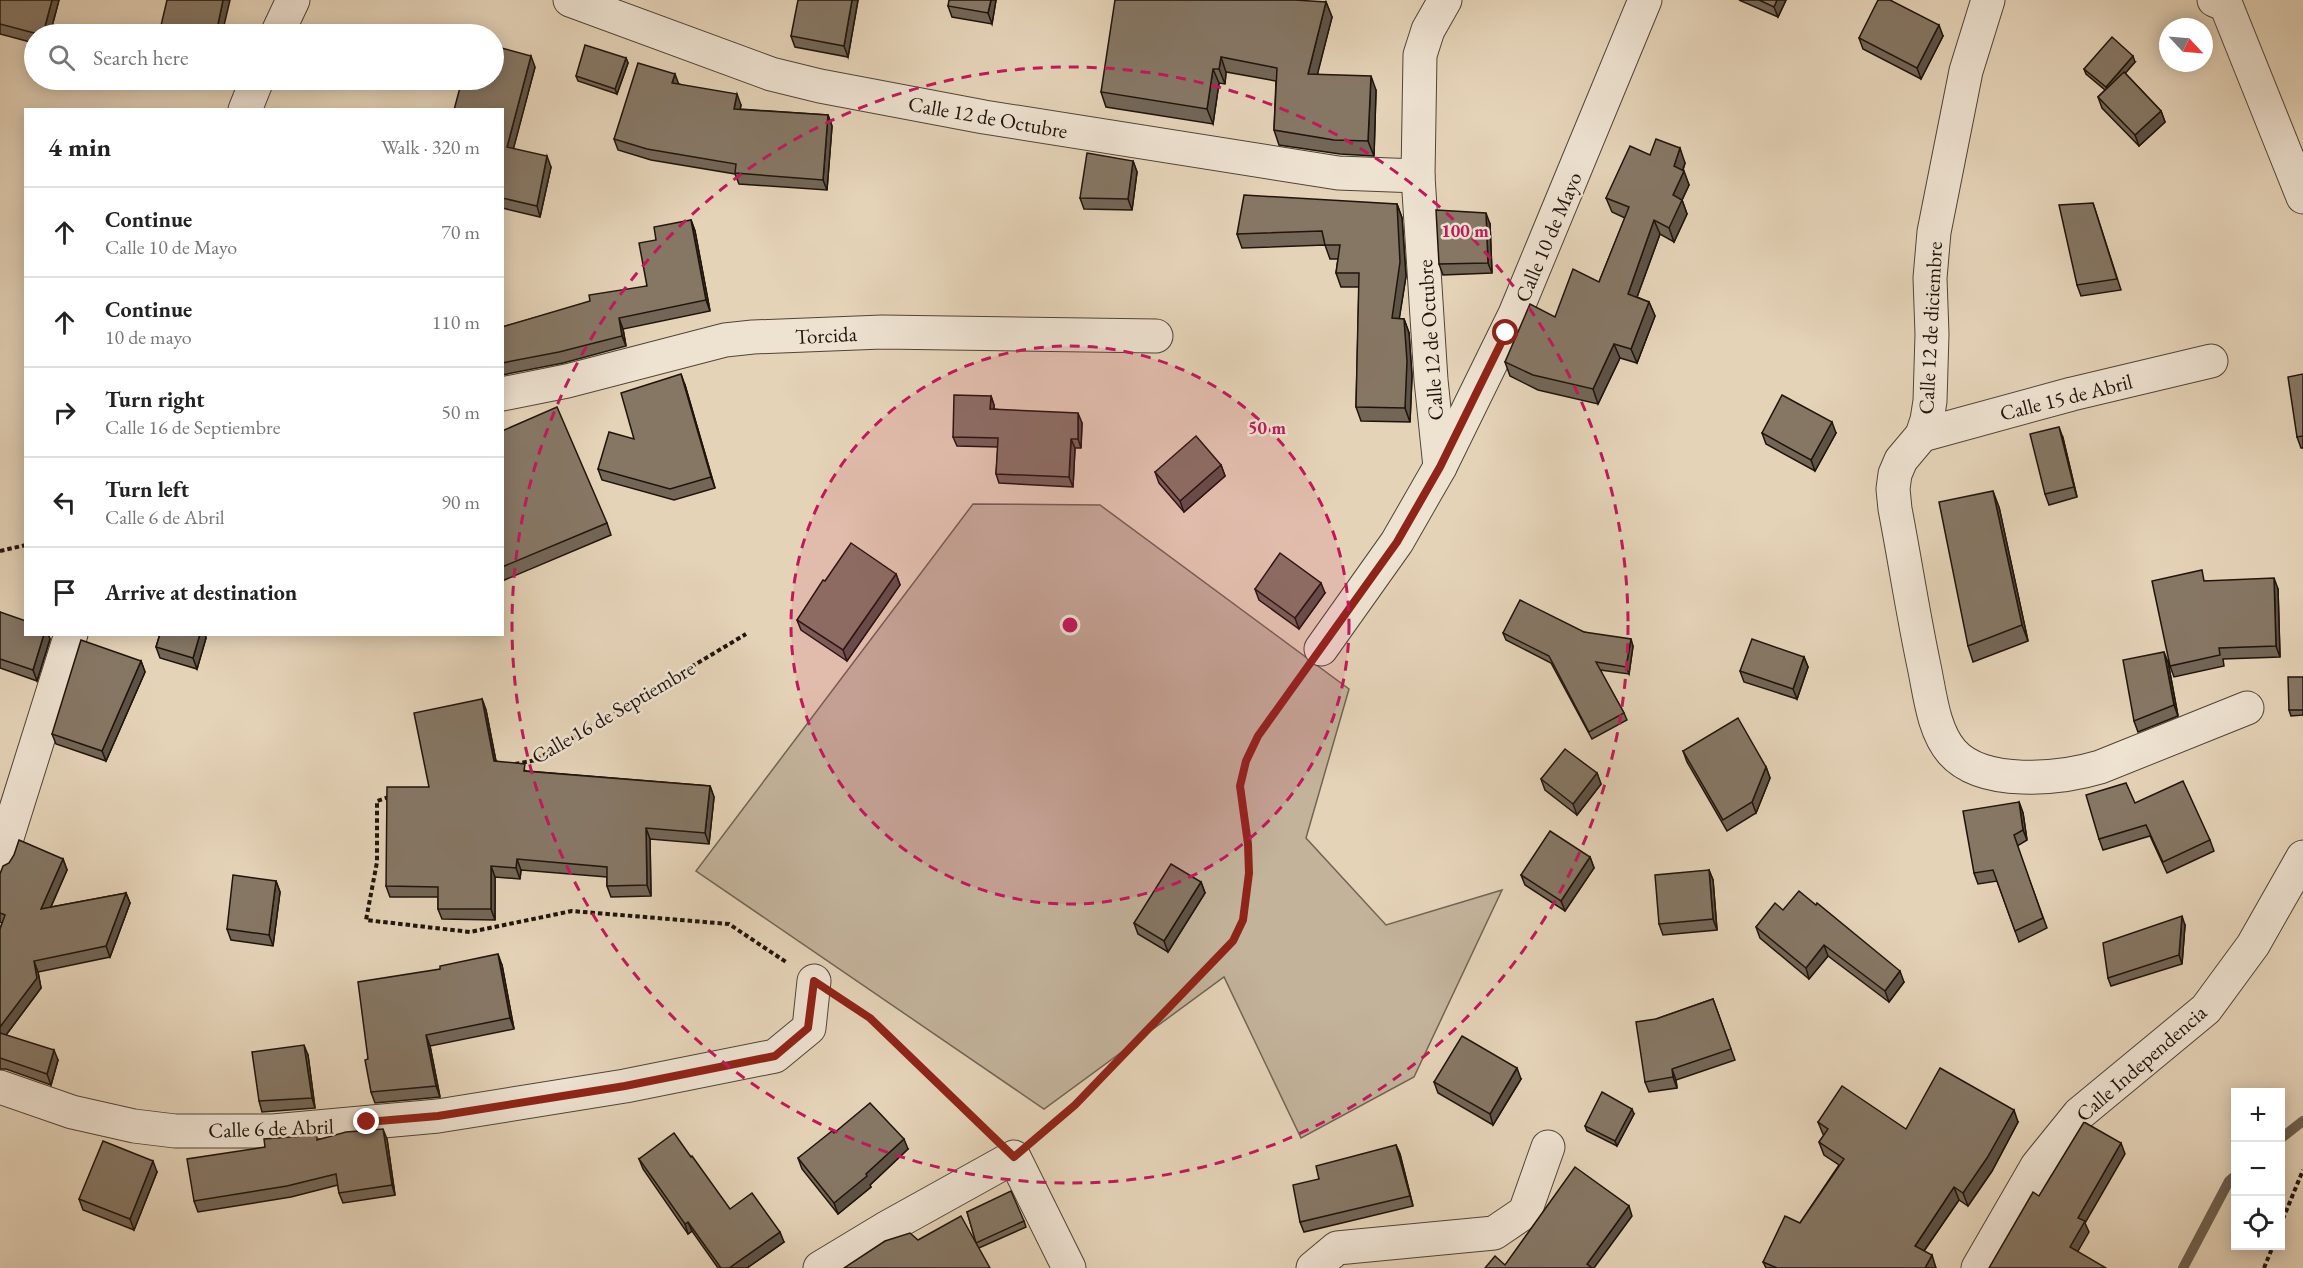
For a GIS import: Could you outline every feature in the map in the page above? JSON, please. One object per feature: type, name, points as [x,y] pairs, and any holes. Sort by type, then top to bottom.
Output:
[{"type":"street","points":[[282,24],[293,0]]},
{"type":"street","name":"Calle 12 de Octubre","points":[[570,0],[771,74],[820,86],[984,117],[1338,173],[1418,176]]},
{"type":"street","name":"Calle 12 de Octubre","points":[[1440,467],[1431,380],[1418,176],[1420,55],[1428,30],[1445,0]]},
{"type":"street","name":"Calle 10 de Mayo","points":[[1321,649],[1397,542],[1440,467],[1515,314],[1645,0]]},
{"type":"street","name":"Calle 12 de diciembre","points":[[1988,0],[1966,71],[1934,232],[1930,278],[1932,334],[1930,401],[1922,435],[1901,460],[1895,474],[1893,489],[1935,718],[1944,741],[1953,753],[1966,764],[1988,773],[2011,776],[2077,774],[2247,708]]},
{"type":"street","points":[[2223,2],[2303,197]]},
{"type":"street","points":[[246,108],[253,90]]},
{"type":"street","name":"Torcida","points":[[504,394],[567,381],[725,340],[753,337],[882,332],[1156,336]]},
{"type":"street","name":"Calle 15 de Abril","points":[[1922,435],[2072,394],[2211,361]]},
{"type":"street","points":[[0,860],[70,636]]},
{"type":"street","name":"Calle Independencia","points":[[1978,1268],[2037,1166],[2079,1114],[2206,1009],[2253,945],[2303,857]]},
{"type":"street","name":"Calle 6 de Abril","points":[[0,1087],[72,1112],[134,1126],[175,1131],[273,1131],[438,1116],[625,1086],[775,1056],[808,1028],[814,981]]},
{"type":"street","points":[[1312,1268],[1337,1248],[1494,1233],[1525,1212],[1548,1147]]},
{"type":"street","points":[[820,1268],[888,1227],[1014,1157],[1069,1268]]},
{"type":"path","points":[[0,550],[24,546]]},
{"type":"path","name":"Calle 16 de Septiembre","points":[[505,765],[536,760],[746,634]]},
{"type":"path","points":[[398,794],[376,801],[377,862],[366,920],[470,932],[572,911],[729,924],[870,1018],[1014,1157],[1075,1105],[1233,941],[1243,920],[1249,873],[1248,844],[1240,786],[1246,761],[1258,736],[1321,649]]},
{"type":"path","points":[[2285,1214],[2303,1170]]},
{"type":"path","points":[[2264,1268],[2271,1250]]},
{"type":"shaded area","points":[[973,504],[1100,505],[1349,689],[1306,838],[1386,925],[1502,890],[1414,1077],[1301,1138],[1224,977],[1044,1109],[696,871]]},
{"type":"building","points":[[0,0],[52,0],[46,24],[24,24],[24,30],[0,24]]},
{"type":"building","points":[[167,0],[223,0],[218,24],[161,24]]},
{"type":"building","points":[[798,0],[852,0],[844,46],[791,36]]},
{"type":"building","points":[[949,0],[991,0],[988,13],[948,6]]},
{"type":"building","points":[[1115,0],[1326,2],[1308,74],[1371,76],[1368,141],[1334,140],[1274,130],[1277,68],[1221,57],[1219,69],[1213,69],[1207,109],[1101,92]]},
{"type":"building","points":[[1759,0],[1777,0],[1774,7]]},
{"type":"building","points":[[1878,0],[1890,0],[1939,25],[1917,68],[1859,38]]},
{"type":"building","points":[[2112,37],[2133,56],[2106,87],[2084,69]]},
{"type":"building","points":[[585,45],[626,58],[615,89],[576,76]]},
{"type":"building","points":[[504,49],[531,56],[507,147],[547,156],[537,206],[504,198],[504,108],[455,108],[459,90],[504,90]]},
{"type":"building","points":[[638,63],[675,74],[672,83],[737,94],[734,109],[828,115],[823,180],[735,173],[736,164],[647,149],[614,139]]},
{"type":"building","points":[[2124,72],[2161,111],[2135,135],[2098,97]]},
{"type":"building","points":[[1656,139],[1680,148],[1674,166],[1684,171],[1673,195],[1682,200],[1669,228],[1654,220],[1628,294],[1649,302],[1631,349],[1614,344],[1593,389],[1533,375],[1505,362],[1530,304],[1555,317],[1573,269],[1599,282],[1629,207],[1606,198],[1630,146],[1650,155]]},
{"type":"building","points":[[1087,153],[1133,161],[1128,199],[1080,198]]},
{"type":"building","points":[[1244,195],[1397,204],[1400,262],[1392,318],[1404,319],[1407,361],[1405,408],[1356,407],[1359,273],[1336,273],[1340,245],[1325,245],[1322,231],[1237,234]]},
{"type":"building","points":[[2093,203],[2117,279],[2077,285],[2059,205]]},
{"type":"building","points":[[1436,210],[1486,213],[1488,263],[1439,264]]},
{"type":"building","points":[[691,220],[706,300],[619,318],[622,336],[504,363],[504,326],[590,301],[589,295],[647,286],[639,243],[656,240],[654,227]]},
{"type":"building","points":[[681,374],[711,477],[670,489],[598,469],[609,432],[634,439],[621,393]]},
{"type":"building","points":[[2303,374],[2303,436],[2297,437],[2288,377]]},
{"type":"building","points":[[954,395],[991,396],[990,409],[1078,413],[1078,439],[1071,439],[1069,477],[996,474],[998,438],[953,437]]},
{"type":"building","points":[[1782,395],[1832,422],[1811,460],[1762,433]]},
{"type":"building","points":[[557,407],[607,523],[504,566],[504,430]]},
{"type":"building","points":[[2059,427],[2074,487],[2045,494],[2030,434]]},
{"type":"building","points":[[1196,436],[1221,465],[1180,501],[1155,472]]},
{"type":"building","points":[[1993,491],[2022,625],[1968,646],[1939,502]]},
{"type":"building","points":[[851,543],[896,574],[843,650],[797,620]]},
{"type":"building","points":[[1280,553],[1321,583],[1295,618],[1255,589]]},
{"type":"building","points":[[2202,570],[2204,581],[2274,578],[2276,646],[2219,648],[2220,655],[2170,666],[2152,581]]},
{"type":"building","points":[[1520,600],[1584,632],[1631,639],[1626,667],[1596,662],[1624,713],[1589,732],[1549,656],[1503,633]]},
{"type":"building","points":[[0,612],[24,620],[24,636],[43,636],[33,670],[0,659]]},
{"type":"building","points":[[159,636],[199,636],[193,658],[156,647]]},
{"type":"building","points":[[1752,639],[1804,657],[1793,689],[1740,671]]},
{"type":"building","points":[[81,640],[141,661],[102,751],[52,734]]},
{"type":"building","points":[[2164,652],[2174,705],[2134,721],[2123,660]]},
{"type":"building","points":[[2288,677],[2303,677],[2303,710],[2289,710]]},
{"type":"building","points":[[482,699],[494,761],[525,764],[524,771],[710,786],[705,833],[646,828],[647,885],[607,886],[607,867],[517,859],[516,868],[491,866],[491,909],[438,909],[438,887],[386,886],[387,787],[429,787],[414,713]]},
{"type":"building","points":[[1738,718],[1766,767],[1752,802],[1723,820],[1683,751]]},
{"type":"building","points":[[1565,749],[1597,773],[1573,804],[1541,779]]},
{"type":"building","points":[[2183,781],[2210,840],[2163,862],[2146,825],[2099,839],[2086,795],[2126,783],[2135,803]]},
{"type":"building","points":[[2019,802],[2023,830],[2014,835],[2043,918],[2015,931],[1993,870],[1974,873],[1963,811]]},
{"type":"building","points":[[1550,831],[1590,857],[1561,901],[1521,875]]},
{"type":"building","points":[[19,840],[63,859],[41,909],[126,893],[106,946],[34,961],[37,978],[0,1027],[0,929],[5,915],[0,913],[0,874],[3,866],[9,863],[14,855]]},
{"type":"building","points":[[1171,864],[1201,882],[1164,941],[1134,923]]},
{"type":"building","points":[[1709,870],[1713,919],[1659,924],[1655,875]]},
{"type":"building","points":[[233,875],[276,881],[269,935],[227,929]]},
{"type":"building","points":[[1799,891],[1900,971],[1885,991],[1824,945],[1806,968],[1756,927],[1775,903],[1783,910]]},
{"type":"building","points":[[2182,916],[2179,955],[2108,978],[2103,943]]},
{"type":"building","points":[[498,954],[510,1018],[426,1035],[436,1086],[371,1092],[365,1060],[368,1059],[358,982],[440,969],[440,966]]},
{"type":"building","points":[[1713,999],[1731,1049],[1672,1069],[1673,1077],[1645,1082],[1636,1022],[1656,1019]]},
{"type":"building","points":[[0,1033],[54,1050],[47,1074],[0,1058]]},
{"type":"building","points":[[1462,1036],[1517,1068],[1490,1114],[1434,1082]]},
{"type":"building","points":[[304,1045],[312,1098],[259,1101],[252,1052]]},
{"type":"building","points":[[1940,1068],[2014,1110],[1987,1158],[1963,1193],[1954,1187],[1915,1246],[1932,1255],[1925,1268],[1777,1268],[1763,1262],[1785,1216],[1800,1223],[1844,1159],[1819,1142],[1828,1129],[1818,1122],[1842,1086],[1906,1129]]},
{"type":"building","points":[[1602,1092],[1632,1109],[1615,1141],[1585,1126]]},
{"type":"building","points":[[870,1103],[904,1139],[866,1174],[867,1176],[834,1203],[798,1158],[832,1131],[834,1133]]},
{"type":"building","points":[[2084,1122],[2121,1143],[2078,1218],[2085,1221],[2070,1247],[2106,1268],[1989,1268],[2033,1192],[2039,1196]]},
{"type":"building","points":[[383,1129],[392,1185],[339,1193],[336,1174],[287,1186],[194,1201],[187,1159],[265,1147],[264,1139],[317,1135],[317,1140],[346,1132]]},
{"type":"building","points":[[674,1133],[730,1209],[752,1193],[780,1232],[729,1268],[721,1268],[688,1222],[685,1224],[639,1159]]},
{"type":"building","points":[[103,1141],[153,1161],[130,1219],[79,1199]]},
{"type":"building","points":[[1396,1145],[1410,1196],[1300,1222],[1293,1185],[1319,1179],[1316,1166]]},
{"type":"building","points":[[1575,1167],[1629,1206],[1587,1264],[1592,1268],[1485,1268],[1495,1256],[1505,1265]]},
{"type":"building","points":[[1011,1191],[1024,1221],[976,1243],[967,1212]]},
{"type":"building","points":[[961,1216],[990,1268],[844,1268],[885,1241],[910,1233],[918,1240]]},
{"type":"waterway","points":[[2285,1135],[2303,1121]]},
{"type":"waterway","points":[[2183,1268],[2231,1179]]},
{"type":"route","points":[[367,1122],[438,1116],[625,1086],[775,1056],[808,1028],[814,981],[870,1018],[1014,1157],[1075,1105],[1233,941],[1243,920],[1249,873],[1248,844],[1240,786],[1246,761],[1258,736],[1397,542],[1440,467],[1506,333]]}]
